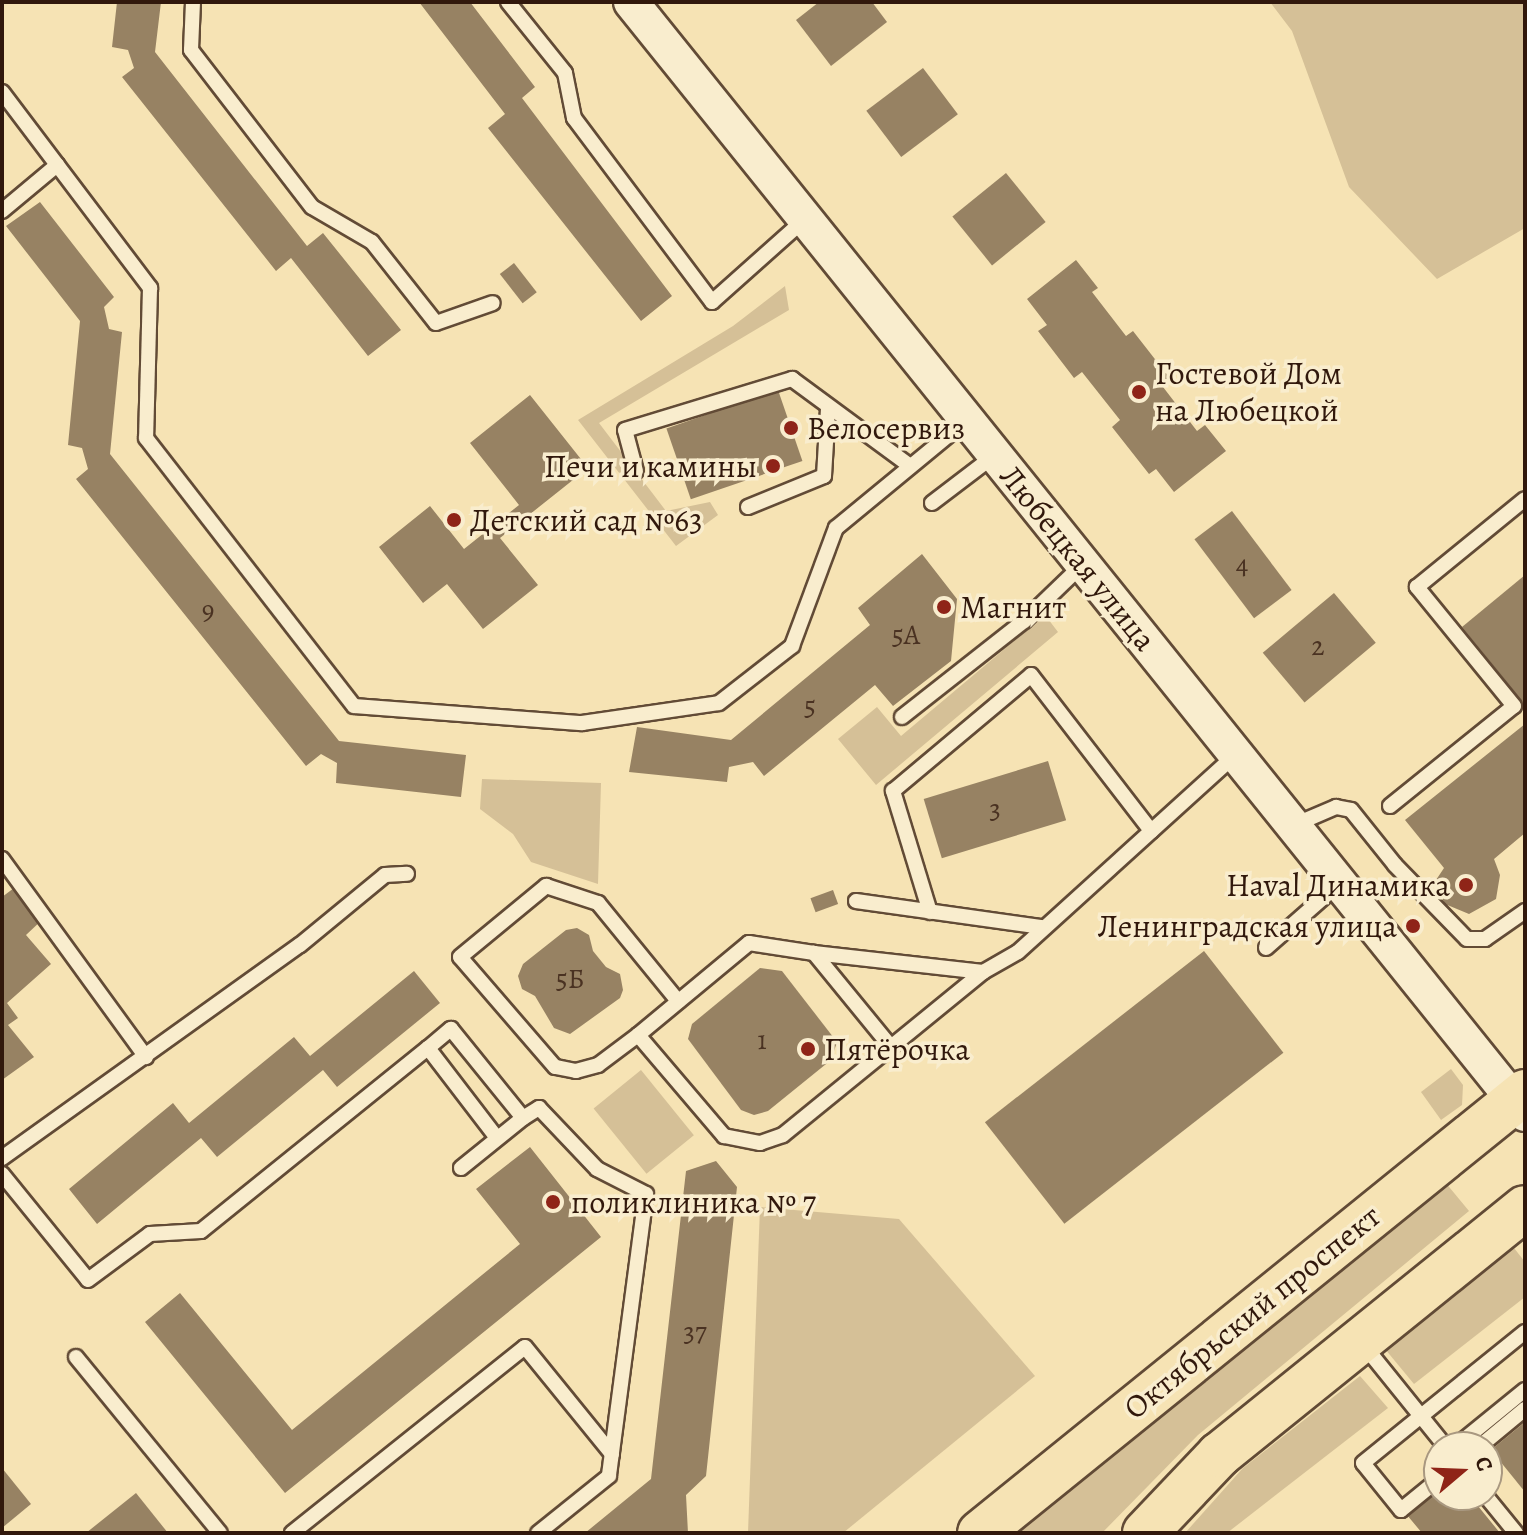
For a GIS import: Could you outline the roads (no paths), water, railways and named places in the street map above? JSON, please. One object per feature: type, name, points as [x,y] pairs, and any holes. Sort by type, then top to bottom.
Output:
[{"type":"main road","name":"Октябрьский проспект","points":[[980,1533],[1521,1102]]},
{"type":"main road","points":[[1145,1533],[1219,1455],[1525,1208]]},
{"type":"street","name":"Любецкая улица","points":[[631,2],[1293,825],[1521,1102]]},
{"type":"lane","points":[[193,2],[191,50],[312,207],[372,242],[436,323],[493,303]]},
{"type":"lane","points":[[508,2],[565,73],[574,118],[712,302],[805,219]]},
{"type":"lane","points":[[2,92],[150,288],[146,438],[354,706],[582,723],[719,703],[792,646],[836,528],[967,420]]},
{"type":"lane","points":[[2,211],[57,165]]},
{"type":"lane","points":[[636,471],[625,430],[792,379],[828,409],[910,466]]},
{"type":"lane","points":[[748,507],[824,476],[828,409]]},
{"type":"lane","points":[[932,503],[995,455]]},
{"type":"lane","points":[[1390,806],[1514,706],[1417,587],[1525,499]]},
{"type":"lane","points":[[902,717],[1024,621],[1083,564]]},
{"type":"lane","points":[[930,912],[893,791],[1031,675],[1151,831]]},
{"type":"lane","points":[[638,1035],[714,1128],[748,1143],[783,1135],[983,972],[1018,952],[1236,754]]},
{"type":"lane","points":[[1293,825],[1336,807],[1351,810],[1395,865],[1467,939],[1485,939],[1525,911]]},
{"type":"lane","points":[[2,859],[146,1057]]},
{"type":"lane","points":[[2,1158],[146,1057],[385,875],[407,874]]},
{"type":"lane","points":[[1266,948],[1340,883]]},
{"type":"lane","points":[[678,1001],[598,903],[546,886],[460,957],[555,1067],[576,1071],[598,1065],[638,1035],[749,943],[983,972]]},
{"type":"lane","points":[[856,901],[1042,927]]},
{"type":"lane","points":[[814,953],[891,1047]]},
{"type":"lane","points":[[2,1174],[88,1280],[150,1234],[201,1231],[451,1029],[523,1118]]},
{"type":"lane","points":[[428,1048],[497,1138]]},
{"type":"lane","points":[[461,1168],[539,1108],[597,1169],[646,1194],[609,1476],[538,1533]]},
{"type":"lane","points":[[1423,1492],[1401,1510],[1363,1463],[1525,1332]]},
{"type":"lane","points":[[1359,1340],[1432,1431]]},
{"type":"lane","points":[[292,1533],[525,1347],[612,1454]]},
{"type":"lane","points":[[76,1357],[220,1533]]},
{"type":"lane","points":[[1475,1431],[1525,1390]]},
{"type":"lane","points":[[1498,1431],[1525,1409]]},
{"type":"lane","points":[[1498,1511],[1516,1533]]},
{"type":"place","name":"Гостевой Дом на Любецкой","points":[[1139,392]]},
{"type":"place","name":"Велосервиз","points":[[791,428]]},
{"type":"place","name":"Печи и камины","points":[[773,466]]},
{"type":"place","name":"Детский сад №63","points":[[454,520]]},
{"type":"place","name":"Магнит","points":[[944,607]]},
{"type":"place","name":"Haval Динамика","points":[[1466,885]]},
{"type":"place","name":"Ленинградская улица","points":[[1413,926]]},
{"type":"place","name":"Пятёрочка","points":[[808,1049]]},
{"type":"place","name":"поликлиника № 7","points":[[553,1202]]}]
